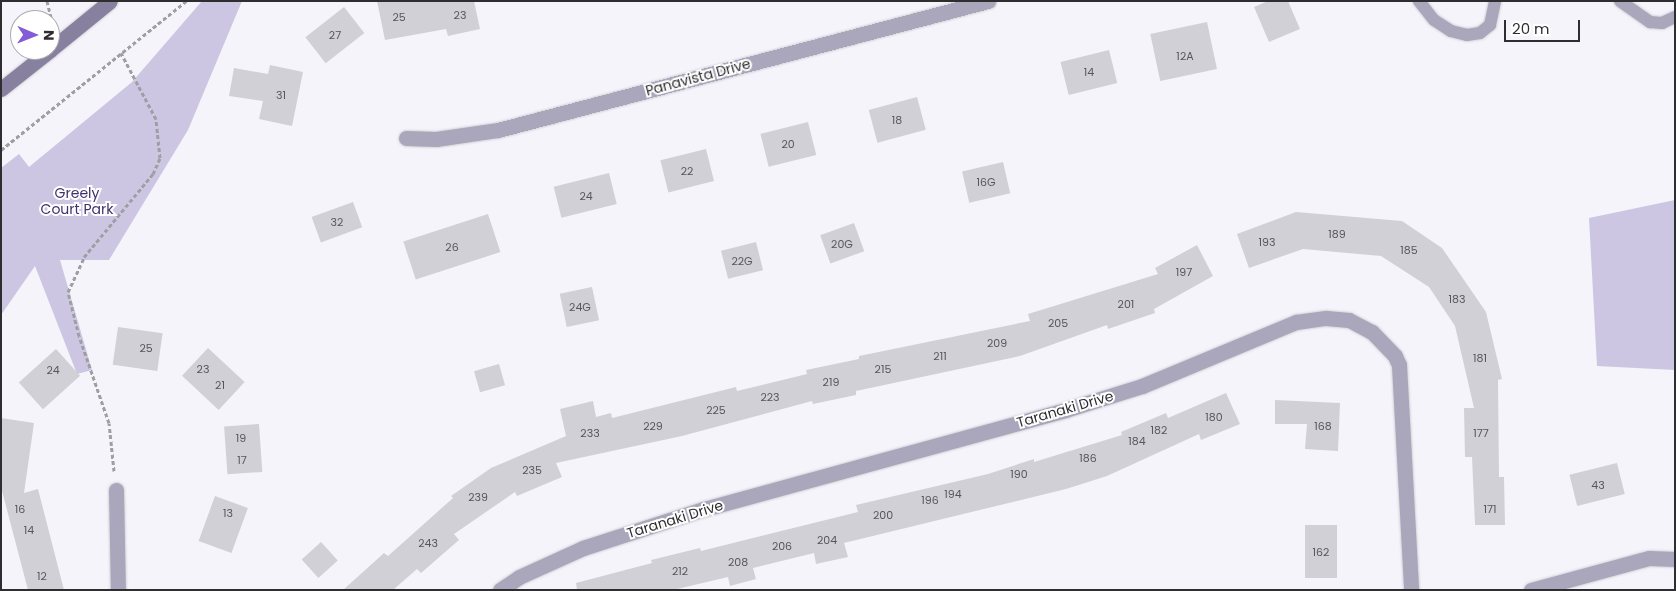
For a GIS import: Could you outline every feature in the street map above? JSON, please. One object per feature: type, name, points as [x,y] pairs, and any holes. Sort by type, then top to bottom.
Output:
[{"type":"main road","points":[[60,42],[110,1]]},
{"type":"main road","points":[[1,89],[37,60]]},
{"type":"street","name":"Panavista Drive","points":[[406,138],[436,139],[498,130],[988,1]]},
{"type":"street","name":"Taranaki Drive","points":[[500,590],[519,577],[583,548],[704,509],[1074,408],[1142,386],[1296,322],[1326,318],[1349,320],[1372,332],[1395,356],[1399,365],[1411,590]]},
{"type":"street","points":[[116,490],[118,590]]},
{"type":"street","points":[[1531,590],[1649,558],[1675,559]]},
{"type":"lane","points":[[1419,1],[1434,20],[1451,31],[1467,35],[1480,33],[1490,25],[1495,1]]},
{"type":"lane","points":[[1620,1],[1650,22],[1662,23],[1675,17]]},
{"type":"path","points":[[1,150],[186,1]]},
{"type":"path","points":[[116,490],[109,423],[79,336],[68,292],[84,257],[153,174],[160,158],[156,119],[121,53]]},
{"type":"green space","name":"Greely Court Park","points":[[202,1],[242,1],[188,130],[109,260],[60,260],[92,370],[77,374],[35,266],[1,315],[1,168],[19,154],[29,167],[132,82]]},
{"type":"green space","points":[[1675,200],[1675,370],[1597,366],[1589,218]]},
{"type":"building","points":[[377,1],[474,1],[480,29],[448,36],[446,29],[385,40]]},
{"type":"building","points":[[1268,1],[1288,1],[1300,29],[1269,42],[1254,7]]},
{"type":"building","points":[[344,7],[364,33],[326,63],[305,37]]},
{"type":"building","points":[[1207,22],[1217,69],[1160,81],[1150,34]]},
{"type":"building","points":[[1109,50],[1117,83],[1069,95],[1060,62]]},
{"type":"building","points":[[270,65],[303,72],[292,126],[259,119],[263,101],[229,96],[234,68],[268,74]]},
{"type":"building","points":[[917,97],[926,130],[878,143],[869,110]]},
{"type":"building","points":[[808,122],[816,155],[769,167],[760,134]]},
{"type":"building","points":[[706,149],[714,181],[668,192],[660,160]]},
{"type":"building","points":[[1003,162],[1010,193],[969,203],[962,171]]},
{"type":"building","points":[[609,173],[617,204],[561,218],[554,187]]},
{"type":"building","points":[[353,202],[362,227],[321,242],[312,217]]},
{"type":"building","points":[[1296,212],[1402,221],[1442,248],[1486,312],[1502,379],[1498,380],[1499,477],[1504,477],[1505,525],[1475,525],[1472,457],[1465,457],[1464,408],[1474,408],[1455,326],[1429,287],[1381,256],[1303,249],[1249,268],[1237,234]]},
{"type":"building","points":[[488,214],[500,252],[416,280],[403,242]]},
{"type":"building","points":[[854,223],[864,251],[830,264],[820,235]]},
{"type":"building","points":[[756,242],[763,270],[728,279],[721,251]]},
{"type":"building","points":[[1197,245],[1213,276],[1154,309],[1155,313],[1108,329],[1107,325],[1020,356],[856,391],[856,395],[813,404],[812,401],[682,436],[556,463],[562,477],[517,496],[515,492],[454,534],[459,540],[421,573],[417,569],[393,590],[343,590],[384,553],[388,556],[453,498],[451,496],[491,468],[566,436],[560,409],[593,401],[596,417],[611,413],[612,418],[736,387],[737,391],[807,374],[806,370],[859,359],[859,356],[1030,321],[1028,314],[1158,274],[1155,268]]},
{"type":"building","points":[[592,287],[599,320],[567,327],[560,294]]},
{"type":"building","points":[[118,327],[163,333],[157,371],[113,365]]},
{"type":"building","points":[[208,348],[245,382],[219,410],[182,376]]},
{"type":"building","points":[[56,349],[80,376],[43,409],[19,382]]},
{"type":"building","points":[[499,364],[505,385],[480,392],[474,371]]},
{"type":"building","points":[[1226,393],[1240,424],[1201,440],[1199,434],[1107,476],[1066,489],[844,543],[848,557],[816,564],[814,553],[753,568],[756,579],[730,586],[728,577],[673,590],[577,590],[576,583],[652,563],[651,560],[700,548],[701,551],[858,512],[856,505],[988,474],[1034,459],[1034,462],[1122,435],[1121,432],[1166,413],[1168,418]]},
{"type":"building","points":[[1275,400],[1340,403],[1338,451],[1305,449],[1307,424],[1275,424]]},
{"type":"building","points":[[1,418],[34,423],[24,493],[38,489],[64,590],[28,590],[1,487]]},
{"type":"building","points":[[259,424],[262,472],[227,474],[224,426]]},
{"type":"building","points":[[1617,463],[1625,494],[1577,506],[1569,475]]},
{"type":"building","points":[[215,496],[248,508],[231,553],[199,541]]},
{"type":"building","points":[[1305,525],[1337,525],[1337,578],[1305,578]]},
{"type":"building","points":[[321,542],[338,561],[318,578],[302,559]]}]
